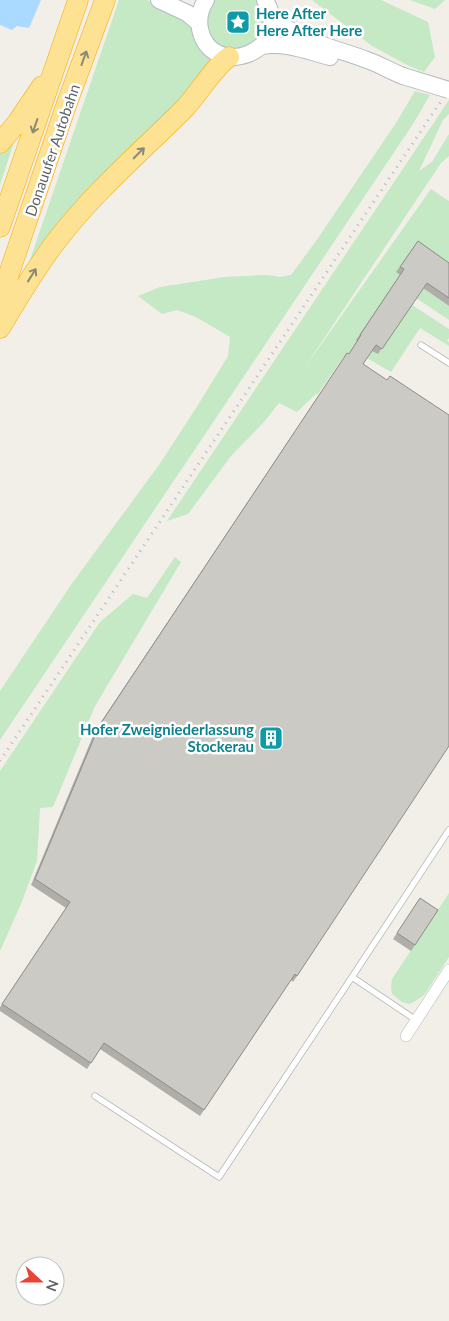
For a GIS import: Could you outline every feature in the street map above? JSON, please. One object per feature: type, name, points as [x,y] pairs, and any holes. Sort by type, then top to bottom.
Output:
[{"type":"highway","name":"Donauufer Autobahn","points":[[0,228],[78,0]]},
{"type":"highway","name":"Donauufer Autobahn","points":[[0,300],[67,103],[105,0]]},
{"type":"highway","points":[[0,328],[33,274],[59,237],[97,195],[195,98],[218,67],[230,57]]},
{"type":"highway","points":[[0,143],[17,123],[57,63]]},
{"type":"main road","points":[[159,0],[187,13],[199,23]]},
{"type":"main road","points":[[206,0],[200,13],[201,33],[212,49],[220,54],[230,57],[247,55],[262,46],[280,44],[372,69],[399,74]]},
{"type":"main road","points":[[262,46],[268,37],[271,26],[268,8]]},
{"type":"main road","points":[[268,8],[277,22],[298,35],[373,62],[399,74],[449,90]]},
{"type":"street","points":[[406,1036],[449,970]]},
{"type":"lane","points":[[422,345],[449,363]]},
{"type":"lane","points":[[95,1096],[219,1177],[449,830]]},
{"type":"lane","points":[[352,976],[416,1020]]},
{"type":"green space","points":[[119,0],[147,0],[183,16],[217,59],[34,262],[30,260]]},
{"type":"green space","points":[[215,0],[258,1],[264,18],[262,31],[255,41],[245,47],[233,49],[222,46],[212,38],[207,22],[209,12]]},
{"type":"green space","points":[[312,0],[381,0],[428,22],[435,57],[424,72],[409,66],[372,46]]},
{"type":"green space","points":[[410,0],[445,0],[435,9]]},
{"type":"green space","points":[[415,91],[430,95],[413,124],[0,740],[0,691],[73,582],[159,465],[228,356],[230,337],[196,317],[177,310],[162,314],[138,296],[160,287],[225,277],[267,275],[280,277],[291,275],[396,123]]},
{"type":"green space","points":[[449,100],[449,114],[443,120],[419,171],[432,162],[449,134],[449,156],[441,163],[303,370],[431,189],[449,201],[449,271],[397,272],[400,275],[347,357],[344,356],[317,395],[297,412],[279,403],[264,422],[231,456],[188,514],[167,521]]},
{"type":"green space","points":[[10,140],[14,142],[0,185],[0,151]]},
{"type":"green space","points":[[423,288],[449,306],[449,320],[416,298]]},
{"type":"green space","points":[[412,305],[449,329],[447,341],[449,346],[420,328],[391,372],[367,358],[372,351],[378,354]]},
{"type":"green space","points":[[175,557],[181,562],[95,706],[53,807],[40,808],[37,861],[21,904],[0,951],[0,771],[100,622],[133,594],[147,598]]},
{"type":"green space","points":[[449,893],[449,957],[424,995],[409,1004],[402,1002],[392,994],[392,979]]},
{"type":"water","points":[[0,0],[41,0],[29,28],[17,26],[12,30],[0,25]]},
{"type":"building","name":"Hofer Zweigniederlassung Stockerau","points":[[418,241],[449,263],[449,298],[427,283],[382,349],[376,345],[363,364],[387,380],[390,376],[449,415],[449,746],[297,976],[295,974],[204,1110],[104,1043],[91,1063],[2,1004],[70,902],[35,879],[99,726],[347,353],[349,354],[404,269],[400,267]]},
{"type":"building","points":[[420,898],[438,910],[415,945],[397,933]]},
{"type":"railway","points":[[438,94],[449,77]]},
{"type":"railway","points":[[0,761],[449,89]]},
{"type":"place","name":"Here After Here After Here","points":[[238,22]]},
{"type":"place","name":"Hofer Zweigniederlassung Stockerau","points":[[271,738]]}]
